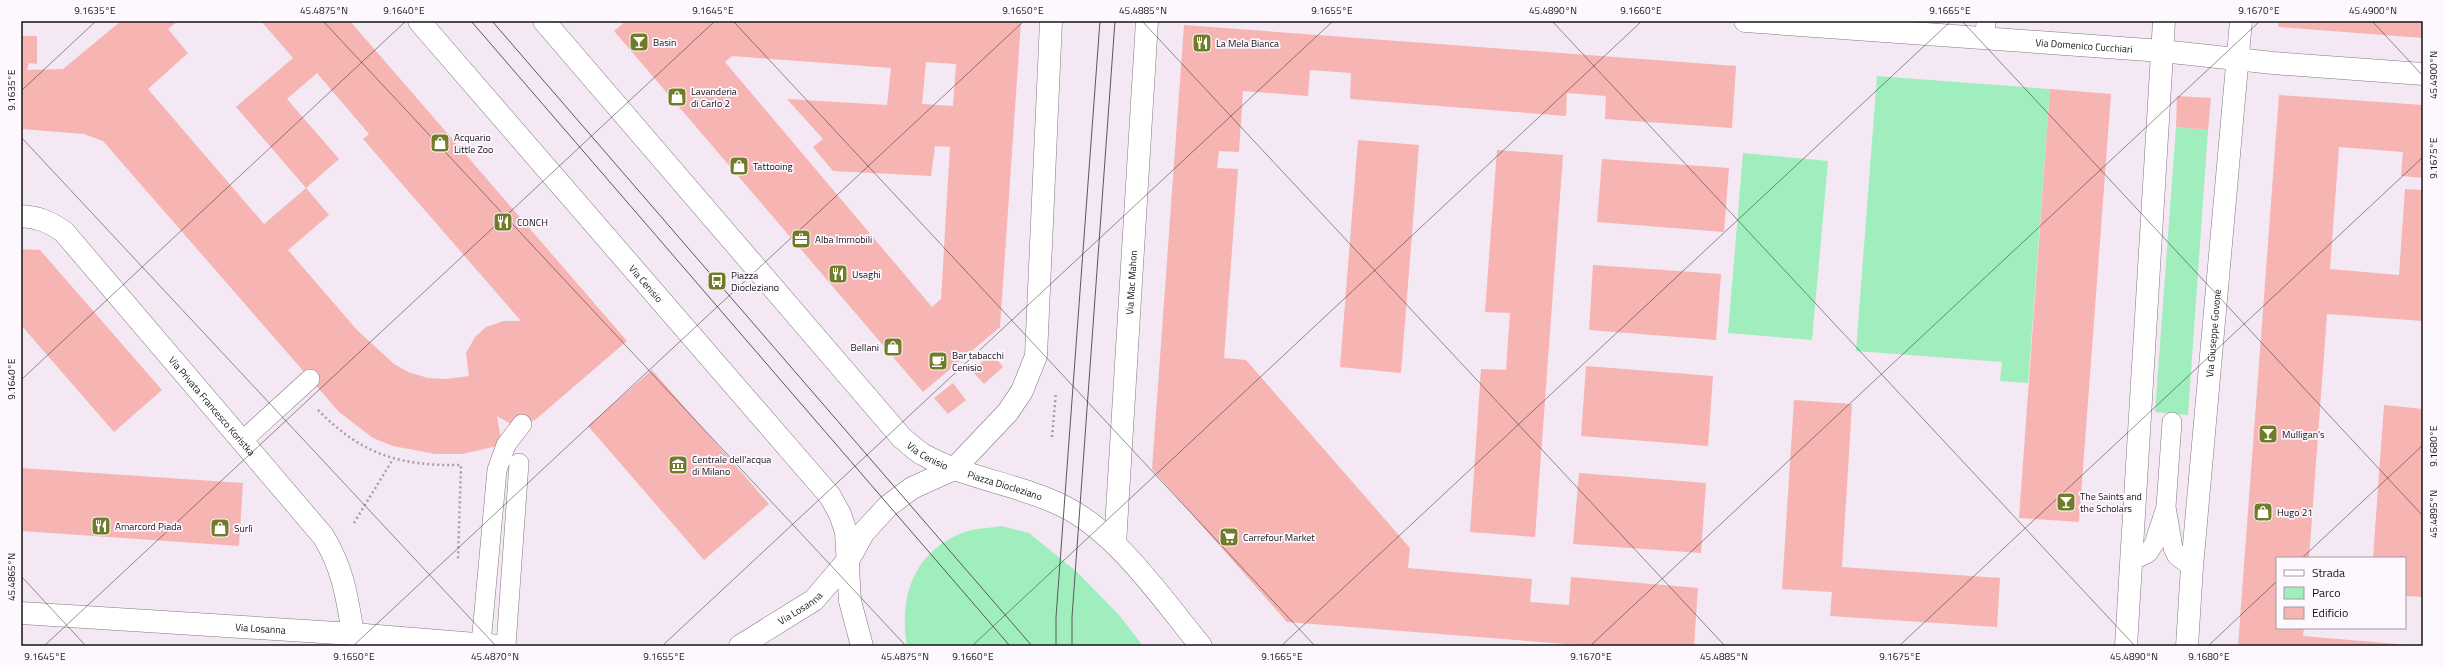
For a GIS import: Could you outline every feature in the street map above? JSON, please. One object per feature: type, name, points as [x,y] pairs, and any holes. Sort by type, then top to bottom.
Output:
[{"type":"street","name":"Via Cenisio","points":[[419,21],[830,496],[840,514],[846,532],[849,559]]},
{"type":"street","name":"Via Cenisio","points":[[544,21],[902,438],[922,454],[954,469]]},
{"type":"street","points":[[954,469],[1008,412],[1022,391],[1036,356],[1052,21]]},
{"type":"street","name":"Via Mac Mahon","points":[[1115,544],[1147,21]]},
{"type":"street","name":"Via Domenico Cucchiari","points":[[1745,21],[1986,30],[2238,59],[2423,74]]},
{"type":"street","points":[[2126,646],[2164,21]]},
{"type":"street","name":"Via Giuseppe Govone","points":[[2187,646],[2192,567],[2241,21]]},
{"type":"street","name":"Via Privata Francesco Koristka","points":[[21,216],[53,223],[64,232],[323,536],[334,553],[345,582],[353,634]]},
{"type":"street","name":"Piazza Diocleziano","points":[[849,559],[864,532],[888,506],[912,488],[954,469],[1040,495],[1080,514],[1115,544],[1201,646]]},
{"type":"street","name":"Via Losanna","points":[[740,646],[814,600],[849,559]]},
{"type":"street","points":[[849,559],[850,601],[862,646]]},
{"type":"street","name":"Via Losanna","points":[[21,613],[353,634],[490,645]]},
{"type":"lane","points":[[242,441],[304,384]]},
{"type":"lane","points":[[2172,422],[2166,507],[2173,548],[2177,556],[2192,567]]},
{"type":"lane","points":[[490,645],[497,470],[506,445],[522,424]]},
{"type":"lane","points":[[506,646],[519,463]]},
{"type":"lane","points":[[2132,562],[2148,553],[2154,544],[2166,507]]},
{"type":"path","points":[[304,384],[331,424],[347,436],[371,450],[393,460],[436,465],[461,465],[458,564]]},
{"type":"path","points":[[354,523],[393,460]]},
{"type":"green space","points":[[1877,76],[2050,89],[2028,383],[2000,381],[2002,362],[1856,351]]},
{"type":"green space","points":[[2176,127],[2208,130],[2188,415],[2155,412]]},
{"type":"green space","points":[[1743,153],[1828,161],[1812,340],[1728,333]]},
{"type":"green space","points":[[1001,526],[1029,533],[1077,572],[1119,615],[1143,646],[907,646],[905,608],[915,574],[924,560],[952,537],[971,530]]},
{"type":"building","points":[[121,21],[178,21],[168,29],[188,53],[148,89],[264,224],[306,188],[236,107],[293,58],[261,21],[350,21],[627,341],[535,420],[522,424],[509,423],[497,416],[502,445],[462,454],[435,454],[393,446],[373,438],[339,412],[103,141],[84,134],[21,129],[21,36],[37,36],[37,64],[29,63],[27,70],[63,69]],"holes":[[[317,73],[369,134],[363,139],[521,321],[504,321],[486,327],[475,337],[466,353],[469,376],[446,379],[428,378],[408,372],[394,364],[357,330],[288,250],[329,215],[306,188],[339,159],[287,99]]]},
{"type":"building","points":[[626,21],[1021,21],[1000,327],[923,392],[614,31]],"holes":[[[732,56],[891,68],[887,105],[787,99],[823,139],[813,147],[833,171],[931,176],[935,146],[950,147],[941,299],[932,307],[725,62]],[[926,62],[956,64],[953,106],[922,104]]]},
{"type":"building","points":[[2279,21],[2423,21],[2423,38],[2278,27]]},
{"type":"building","points":[[1184,25],[1736,66],[1732,128],[1605,119],[1606,96],[1567,93],[1566,116],[1350,99],[1351,73],[1310,70],[1308,96],[1243,91],[1239,152],[1219,151],[1217,168],[1238,169],[1224,358],[1246,360],[1410,548],[1408,568],[1532,579],[1530,602],[1569,605],[1571,577],[1698,588],[1694,646],[1592,646],[1287,622],[1152,469]]},
{"type":"building","points":[[2050,89],[2111,94],[2079,522],[2019,518]]},
{"type":"building","points":[[2279,95],[2423,105],[2423,178],[2401,176],[2403,152],[2339,147],[2330,269],[2399,275],[2405,189],[2423,190],[2423,321],[2327,314],[2309,557],[2276,557],[2276,629],[2304,629],[2303,636],[2420,646],[2238,646]]},
{"type":"building","points":[[2177,96],[2211,98],[2208,130],[2176,127]]},
{"type":"building","points":[[1358,140],[1419,145],[1401,373],[1340,367]]},
{"type":"building","points":[[1497,150],[1563,155],[1535,537],[1470,532],[1481,369],[1506,370],[1510,313],[1485,312]]},
{"type":"building","points":[[1602,159],[1729,168],[1724,232],[1597,222]]},
{"type":"building","points":[[21,249],[40,250],[162,390],[114,432],[21,325]]},
{"type":"building","points":[[1593,265],[1721,274],[1716,340],[1589,330]]},
{"type":"building","points":[[992,353],[1003,367],[984,384],[972,371]]},
{"type":"building","points":[[1586,366],[1713,376],[1708,446],[1581,436]]},
{"type":"building","name":"Centrale dell'acqua di Milano","points":[[652,370],[769,504],[704,560],[588,426]]},
{"type":"building","points":[[953,383],[966,400],[948,414],[934,398]]},
{"type":"building","points":[[1794,400],[1852,404],[1842,567],[2000,578],[1997,627],[1830,616],[1832,592],[1782,589]]},
{"type":"building","points":[[2384,405],[2423,409],[2423,597],[2406,596],[2406,557],[2373,557]]},
{"type":"building","points":[[21,468],[243,483],[239,546],[21,531]]},
{"type":"building","points":[[1579,473],[1706,483],[1701,553],[1573,544]]},
{"type":"tram line","points":[[471,21],[1010,646]]},
{"type":"tram line","points":[[492,21],[1032,646]]},
{"type":"tram line","points":[[1056,646],[1056,617],[1100,21]]},
{"type":"tram line","points":[[1072,646],[1072,617],[1115,21]]},
{"type":"place","name":"Basin","points":[[639,42]]},
{"type":"place","name":"La Mela Bianca","points":[[1202,43]]},
{"type":"place","name":"Lavanderia di Carlo 2","points":[[677,97]]},
{"type":"place","name":"Acquario Little Zoo","points":[[440,143]]},
{"type":"place","name":"Tattooing","points":[[739,166]]},
{"type":"place","name":"CONCH","points":[[503,222]]},
{"type":"place","name":"Alba Immobili","points":[[801,239]]},
{"type":"place","name":"Usaghi","points":[[838,274]]},
{"type":"place","name":"Piazza Diocleziano","points":[[717,281]]},
{"type":"place","name":"Bellani","points":[[893,347]]},
{"type":"place","name":"Bar tabacchi Cenisio","points":[[938,361]]},
{"type":"place","name":"Mulligan's","points":[[2268,434]]},
{"type":"place","name":"Centrale dell'acqua di Milano","points":[[678,465]]},
{"type":"place","name":"The Saints and the Scholars","points":[[2066,502]]},
{"type":"place","name":"Hugo 21","points":[[2263,512]]},
{"type":"place","name":"Amarcord Piada","points":[[101,526]]},
{"type":"place","name":"Surlì","points":[[220,528]]},
{"type":"place","name":"Carrefour Market","points":[[1229,537]]}]
